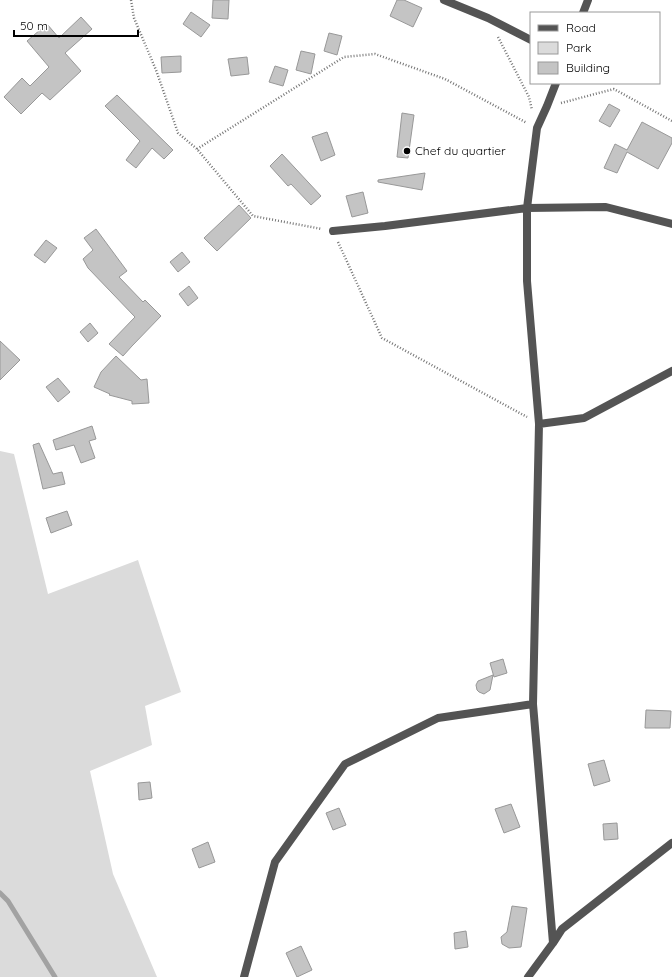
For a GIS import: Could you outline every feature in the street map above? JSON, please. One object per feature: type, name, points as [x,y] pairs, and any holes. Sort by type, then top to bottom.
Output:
[{"type":"street","points":[[444,0],[488,18],[530,39]]},
{"type":"street","points":[[583,12],[588,0]]},
{"type":"street","points":[[553,943],[533,704],[539,424],[527,281],[527,208],[537,128],[556,84]]},
{"type":"street","points":[[333,231],[527,208],[606,207],[672,224]]},
{"type":"street","points":[[539,424],[584,418],[672,371]]},
{"type":"street","points":[[244,977],[275,862],[345,764],[438,718],[533,704]]},
{"type":"street","points":[[528,977],[562,928],[672,844]]},
{"type":"path","points":[[130,0],[134,18],[156,70],[178,132],[197,148],[253,216],[333,231],[382,338],[539,424]]},
{"type":"path","points":[[488,18],[529,97],[537,128]]},
{"type":"path","points":[[197,148],[344,57],[375,54],[445,79],[537,128]]},
{"type":"path","points":[[547,106],[614,89],[672,121]]},
{"type":"green space","points":[[0,451],[14,454],[48,594],[138,560],[181,692],[145,706],[152,745],[90,771],[113,874],[157,977],[0,977]]},
{"type":"building","points":[[213,0],[229,0],[228,19],[212,18]]},
{"type":"building","points":[[397,0],[404,0],[422,8],[413,27],[390,16]]},
{"type":"building","points":[[191,12],[210,25],[201,37],[183,24]]},
{"type":"building","points":[[81,17],[92,29],[65,53],[81,71],[50,100],[42,93],[21,114],[4,97],[22,78],[30,86],[49,67],[27,41],[47,24],[59,38]]},
{"type":"building","points":[[329,33],[342,36],[337,55],[324,51]]},
{"type":"building","points":[[301,51],[315,54],[311,74],[296,70]]},
{"type":"building","points":[[181,56],[181,72],[162,73],[161,57]]},
{"type":"building","points":[[247,57],[249,74],[231,76],[228,59]]},
{"type":"building","points":[[275,66],[288,70],[283,86],[269,82]]},
{"type":"building","points":[[117,95],[173,150],[164,159],[152,148],[136,168],[126,160],[140,141],[105,106]]},
{"type":"building","points":[[609,104],[620,110],[610,127],[599,121]]},
{"type":"building","points":[[402,113],[414,115],[408,158],[397,157]]},
{"type":"building","points":[[642,122],[672,138],[672,143],[658,169],[627,152],[617,173],[604,168],[615,144],[627,150]]},
{"type":"building","points":[[327,132],[335,155],[321,161],[312,137]]},
{"type":"building","points":[[282,154],[321,196],[311,205],[291,184],[288,186],[270,166]]},
{"type":"building","points":[[425,173],[422,190],[378,182],[378,180]]},
{"type":"building","points":[[363,192],[368,213],[352,217],[346,196]]},
{"type":"building","points":[[239,205],[251,218],[217,251],[204,238]]},
{"type":"building","points":[[96,229],[127,271],[119,277],[143,302],[145,300],[161,316],[123,356],[109,344],[135,317],[88,268],[83,259],[93,250],[84,238]]},
{"type":"building","points":[[46,240],[57,248],[45,263],[34,255]]},
{"type":"building","points":[[182,252],[190,262],[178,272],[170,262]]},
{"type":"building","points":[[189,286],[198,298],[188,306],[179,294]]},
{"type":"building","points":[[90,323],[98,333],[88,342],[80,332]]},
{"type":"building","points":[[0,341],[20,360],[0,380]]},
{"type":"building","points":[[116,356],[141,380],[147,379],[149,403],[132,404],[132,401],[109,395],[110,394],[94,387],[101,372]]},
{"type":"building","points":[[58,378],[70,392],[58,402],[46,387]]},
{"type":"building","points":[[92,426],[96,439],[89,441],[95,458],[81,463],[74,445],[56,450],[53,440]]},
{"type":"building","points":[[39,443],[53,474],[62,472],[65,484],[43,489],[33,445]]},
{"type":"building","points":[[67,511],[72,525],[51,533],[46,518]]},
{"type":"building","points":[[503,659],[507,673],[494,677],[490,663]]},
{"type":"building","points":[[493,675],[490,690],[484,694],[479,692],[476,685],[478,681]]},
{"type":"building","points":[[646,710],[671,711],[670,728],[645,728]]},
{"type":"building","points":[[604,760],[610,781],[594,786],[588,764]]},
{"type":"building","points":[[150,782],[152,798],[139,800],[138,783]]},
{"type":"building","points":[[511,804],[520,827],[504,833],[495,809]]},
{"type":"building","points":[[339,808],[346,825],[333,830],[326,813]]},
{"type":"building","points":[[617,823],[618,839],[604,840],[603,824]]},
{"type":"building","points":[[208,842],[215,862],[199,868],[192,849]]},
{"type":"building","points":[[512,906],[527,908],[521,947],[509,948],[502,944],[501,937],[507,932]]},
{"type":"building","points":[[466,931],[468,947],[455,949],[454,933]]},
{"type":"building","points":[[301,946],[312,970],[297,977],[286,953]]},
{"type":"waterway","points":[[0,893],[8,901],[55,977]]},
{"type":"place","name":"Chef du quartier","points":[[407,151]]}]
